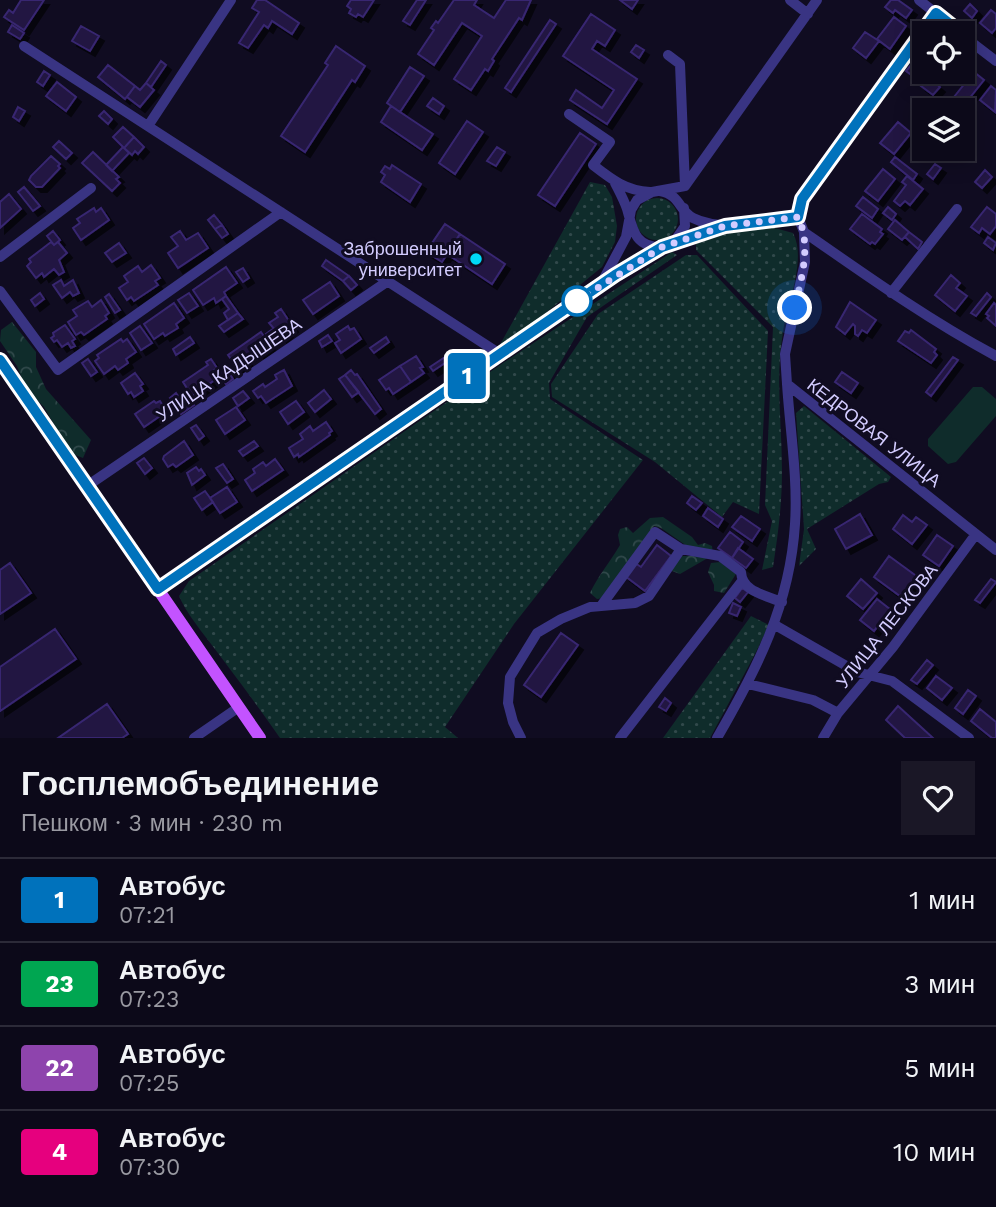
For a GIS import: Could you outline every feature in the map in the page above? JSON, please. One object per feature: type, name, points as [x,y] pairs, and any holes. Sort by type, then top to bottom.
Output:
[{"type":"main road","points":[[0,359],[260,738]]},
{"type":"street","points":[[148,126],[231,0]]},
{"type":"street","points":[[790,0],[808,14]]},
{"type":"street","points":[[569,114],[610,142],[593,165],[615,183],[639,191],[685,186],[817,0]]},
{"type":"street","points":[[919,0],[946,21]]},
{"type":"street","points":[[936,13],[802,199],[798,217],[804,232],[943,327],[996,356]]},
{"type":"street","points":[[975,44],[996,61]]},
{"type":"street","points":[[24,46],[500,354]]},
{"type":"street","points":[[158,589],[615,275],[666,245],[683,230],[685,186],[680,64],[668,55]]},
{"type":"street","points":[[615,183],[627,208],[634,235],[649,246],[666,245],[725,226],[798,217]]},
{"type":"street","points":[[0,257],[91,188]]},
{"type":"street","points":[[600,286],[626,237],[630,215],[640,197],[656,191],[676,198],[685,212],[707,223],[725,226]]},
{"type":"street","points":[[891,293],[957,209]]},
{"type":"street","points":[[0,291],[58,370],[281,212]]},
{"type":"street","name":"КЕДРОВАЯ УЛИЦА","points":[[804,232],[805,262],[785,354],[787,384],[996,550]]},
{"type":"street","name":"УЛИЦА КАДЫШЕВА","points":[[87,486],[388,281]]},
{"type":"street","points":[[717,738],[748,684],[775,625],[789,573],[795,523],[787,384]]},
{"type":"street","points":[[601,606],[655,532],[681,549],[720,556],[741,572],[742,581],[749,589],[782,602]]},
{"type":"street","name":"УЛИЦА ЛЕСКОВА","points":[[823,738],[838,713],[934,594],[976,534]]},
{"type":"street","points":[[521,738],[508,703],[510,677],[537,634],[561,619],[590,607],[635,603],[649,596],[681,549]]},
{"type":"street","points":[[620,738],[742,581]]},
{"type":"street","points":[[775,625],[857,672],[892,681],[969,738]]},
{"type":"street","points":[[748,684],[813,700],[838,713]]},
{"type":"street","points":[[194,738],[239,707]]},
{"type":"green space","points":[[590,182],[605,185],[612,197],[617,226],[615,242],[602,267],[497,350]]},
{"type":"green space","points":[[657,198],[672,204],[678,219],[672,234],[657,240],[642,234],[636,219],[642,204]]},
{"type":"green space","points":[[771,227],[793,233],[798,255],[781,349],[779,384],[782,471],[778,531],[773,567],[762,570],[772,521],[765,505],[773,327],[696,250],[696,244],[716,235]]},
{"type":"green space","points":[[672,252],[677,255],[587,317],[549,383],[550,399],[643,460],[514,624],[445,727],[458,738],[280,738],[184,606],[179,596],[189,581],[503,363]]},
{"type":"green space","points":[[686,255],[697,255],[768,331],[759,514],[733,502],[722,517],[655,462],[552,397],[551,384],[598,314]]},
{"type":"green space","points":[[12,322],[36,352],[36,367],[46,389],[91,440],[83,458],[73,454],[67,447],[44,407],[26,389],[17,366],[0,341],[1,330]]},
{"type":"green space","points":[[973,387],[982,387],[996,399],[996,416],[956,462],[948,464],[928,446],[928,439]]},
{"type":"green space","points":[[804,406],[891,477],[888,482],[879,484],[807,529],[816,549],[799,566],[804,529],[796,413]]},
{"type":"green space","points":[[663,517],[692,537],[698,545],[705,543],[712,546],[713,555],[680,574],[672,571],[669,565],[679,556],[690,556],[694,551],[654,526],[604,598],[597,599],[590,593],[620,545],[620,529],[627,527],[633,533],[650,518]]},
{"type":"green space","points":[[720,562],[736,574],[724,593],[714,591],[708,572],[711,563]]},
{"type":"green space","points":[[751,616],[769,625],[710,738],[663,738]]},
{"type":"building","points":[[21,0],[44,0],[24,30],[4,17],[9,10],[13,13]]},
{"type":"building","points":[[257,0],[265,0],[299,23],[292,34],[272,21],[268,28],[264,25],[248,48],[239,43],[259,12],[252,8]]},
{"type":"building","points":[[351,0],[374,0],[363,17],[358,14],[356,17],[349,13],[351,9],[347,6]]},
{"type":"building","points":[[417,0],[426,0],[410,25],[403,21]]},
{"type":"building","points":[[454,0],[477,0],[474,5],[494,18],[506,0],[531,0],[522,20],[519,18],[492,59],[494,61],[488,71],[485,69],[471,90],[454,79],[482,36],[462,23],[434,65],[418,54],[434,30],[431,28],[436,21],[438,23]]},
{"type":"building","points":[[620,0],[638,0],[632,9]]},
{"type":"building","points":[[891,0],[898,0],[912,10],[906,18],[885,7]]},
{"type":"building","points":[[970,4],[977,11],[972,18],[964,11]]},
{"type":"building","points":[[991,10],[996,14],[996,28],[992,33],[980,23]]},
{"type":"building","points":[[591,14],[615,30],[605,46],[597,41],[592,49],[637,79],[607,124],[570,100],[576,90],[602,108],[614,90],[563,56]]},
{"type":"building","points":[[894,17],[906,26],[890,49],[877,39]]},
{"type":"building","points":[[550,20],[556,24],[511,92],[505,88]]},
{"type":"building","points":[[12,25],[24,33],[20,39],[8,32]]},
{"type":"building","points":[[81,26],[99,36],[90,51],[72,41]]},
{"type":"building","points":[[865,32],[879,41],[866,58],[853,48]]},
{"type":"building","points":[[636,45],[644,50],[639,58],[631,52]]},
{"type":"building","points":[[336,46],[365,66],[355,82],[352,80],[305,152],[281,136],[328,65],[325,63]]},
{"type":"building","points":[[161,61],[166,65],[151,87],[146,83]]},
{"type":"building","points":[[912,64],[912,75],[906,71]]},
{"type":"building","points":[[108,65],[135,86],[125,99],[98,77]]},
{"type":"building","points":[[410,67],[424,76],[400,112],[387,103]]},
{"type":"building","points":[[44,71],[50,75],[43,86],[37,82]]},
{"type":"building","points":[[975,73],[984,80],[970,98],[953,98],[964,84],[975,84]]},
{"type":"building","points":[[57,82],[76,97],[66,111],[46,96]]},
{"type":"building","points":[[146,83],[154,90],[140,107],[127,97],[135,86],[140,90]]},
{"type":"building","points":[[936,84],[940,87],[933,95],[921,86]]},
{"type":"building","points":[[991,86],[996,90],[995,112],[980,100]]},
{"type":"building","points":[[433,98],[444,106],[439,114],[427,106]]},
{"type":"building","points":[[391,106],[433,134],[422,150],[381,122]]},
{"type":"building","points":[[18,107],[25,111],[19,121],[13,117]]},
{"type":"building","points":[[104,111],[112,119],[108,124],[99,116]]},
{"type":"building","points":[[467,121],[483,132],[455,174],[439,163]]},
{"type":"building","points":[[898,122],[911,133],[894,154],[880,143]]},
{"type":"building","points":[[123,127],[134,137],[124,148],[113,137]]},
{"type":"building","points":[[580,133],[596,144],[555,206],[538,195]]},
{"type":"building","points":[[134,137],[144,147],[138,154],[135,151],[132,155],[124,148]]},
{"type":"building","points":[[59,141],[72,153],[66,159],[53,147]]},
{"type":"building","points":[[123,147],[129,153],[112,171],[106,165]]},
{"type":"building","points":[[497,147],[505,152],[496,166],[487,161]]},
{"type":"building","points":[[93,152],[119,177],[116,179],[120,183],[112,191],[82,163]]},
{"type":"building","points":[[51,156],[60,164],[60,168],[42,187],[36,187],[29,180]]},
{"type":"building","points":[[895,157],[917,174],[913,180],[891,162]]},
{"type":"building","points":[[935,164],[941,168],[933,179],[927,174]]},
{"type":"building","points":[[392,165],[421,184],[410,202],[381,182],[385,175],[381,172],[385,166],[390,169]]},
{"type":"building","points":[[883,169],[895,179],[878,201],[865,191]]},
{"type":"building","points":[[985,170],[992,177],[982,188],[975,182]]},
{"type":"building","points":[[907,176],[923,189],[910,205],[905,201],[900,206],[894,201],[906,185],[902,182]]},
{"type":"building","points":[[24,187],[40,206],[33,211],[18,192]]},
{"type":"building","points":[[9,194],[21,209],[0,228],[0,202]]},
{"type":"building","points":[[863,197],[878,209],[872,218],[856,206]]},
{"type":"building","points":[[888,207],[896,214],[892,220],[883,213]]},
{"type":"building","points":[[987,207],[996,214],[996,226],[990,234],[982,228],[979,233],[971,227]]},
{"type":"building","points":[[94,208],[96,212],[101,208],[109,220],[81,240],[73,228],[80,223],[77,219]]},
{"type":"building","points":[[862,214],[882,229],[880,232],[883,234],[875,244],[870,244],[850,229]]},
{"type":"building","points":[[214,215],[222,225],[215,229],[208,220]]},
{"type":"building","points":[[895,220],[909,232],[902,240],[888,229]]},
{"type":"building","points":[[445,224],[460,234],[442,262],[426,252]]},
{"type":"building","points":[[222,225],[228,234],[222,238],[215,229]]},
{"type":"building","points":[[53,231],[60,240],[54,245],[47,236]]},
{"type":"building","points":[[180,231],[186,240],[198,233],[208,248],[178,268],[168,253],[178,246],[171,237]]},
{"type":"building","points":[[909,232],[922,242],[918,249],[905,237]]},
{"type":"building","name":"Заброшенный университет","points":[[460,234],[505,264],[492,284],[447,254]]},
{"type":"building","points":[[988,237],[996,243],[993,250],[984,243]]},
{"type":"building","points":[[51,242],[54,245],[58,242],[67,253],[59,260],[64,272],[59,275],[54,269],[44,277],[42,273],[36,278],[27,266],[31,262],[29,259]]},
{"type":"building","points":[[119,243],[126,253],[112,262],[105,253]]},
{"type":"building","points":[[326,260],[349,276],[343,281],[322,266]]},
{"type":"building","points":[[151,265],[160,278],[155,281],[158,285],[134,301],[131,297],[127,300],[119,288],[128,282],[124,276],[138,266],[142,272]]},
{"type":"building","points":[[226,267],[237,283],[224,292],[226,296],[216,303],[214,298],[203,305],[193,290]]},
{"type":"building","points":[[243,268],[249,278],[243,282],[236,272]]},
{"type":"building","points":[[951,275],[960,283],[956,288],[967,296],[955,311],[935,295]]},
{"type":"building","points":[[349,276],[357,285],[351,290],[343,281]]},
{"type":"building","points":[[61,280],[64,286],[73,280],[79,293],[73,296],[70,292],[62,298],[53,285]]},
{"type":"building","points":[[330,282],[339,296],[313,314],[303,300]]},
{"type":"building","points":[[40,293],[44,299],[35,306],[31,300]]},
{"type":"building","points":[[189,293],[198,306],[187,313],[178,300]]},
{"type":"building","points":[[987,293],[991,297],[976,316],[971,313]]},
{"type":"building","points":[[109,294],[120,310],[115,313],[105,297]]},
{"type":"building","points":[[226,296],[238,313],[228,320],[224,313],[229,309],[222,299]]},
{"type":"building","points":[[101,300],[109,313],[105,316],[107,319],[84,335],[81,332],[76,335],[68,322],[77,316],[73,310],[88,301],[92,307]]},
{"type":"building","points":[[850,302],[876,320],[867,333],[862,330],[858,336],[853,324],[845,334],[836,327]]},
{"type":"building","points":[[174,303],[184,318],[176,324],[178,328],[154,339],[144,324]]},
{"type":"building","points":[[994,303],[996,305],[996,326],[986,314]]},
{"type":"building","points":[[281,309],[293,327],[282,338],[269,323],[278,317],[275,313]]},
{"type":"building","points":[[238,313],[243,319],[224,332],[219,326]]},
{"type":"building","points":[[65,325],[75,339],[72,341],[75,346],[71,348],[68,343],[62,347],[57,340],[54,342],[51,338],[53,333]]},
{"type":"building","points":[[140,326],[152,343],[141,350],[130,333]]},
{"type":"building","points":[[348,326],[350,330],[354,328],[361,339],[341,353],[335,343],[340,340],[336,334]]},
{"type":"building","points":[[273,329],[279,337],[272,342],[266,334]]},
{"type":"building","points":[[911,330],[936,349],[934,352],[937,355],[931,363],[898,341],[905,331],[909,333]]},
{"type":"building","points":[[261,332],[271,347],[260,355],[258,351],[246,359],[249,363],[239,370],[228,355]]},
{"type":"building","points":[[328,335],[332,341],[322,347],[319,341]]},
{"type":"building","points":[[190,337],[194,343],[176,355],[173,349]]},
{"type":"building","points":[[386,337],[389,342],[374,353],[370,348]]},
{"type":"building","points":[[121,339],[123,342],[127,339],[136,352],[126,359],[128,363],[118,370],[115,366],[104,374],[95,361],[99,358],[97,355]]},
{"type":"building","points":[[448,355],[451,359],[433,371],[430,367]]},
{"type":"building","points":[[416,356],[424,373],[411,382],[400,366]]},
{"type":"building","points":[[953,357],[958,360],[931,396],[926,392]]},
{"type":"building","points":[[88,359],[97,372],[91,376],[82,363]]},
{"type":"building","points":[[211,359],[219,377],[192,396],[183,382],[208,365],[206,362]]},
{"type":"building","points":[[400,366],[411,382],[393,394],[389,388],[386,390],[379,380]]},
{"type":"building","points":[[226,368],[233,379],[226,384],[219,374]]},
{"type":"building","points":[[284,370],[292,386],[266,403],[261,396],[258,398],[253,391],[277,379],[275,375]]},
{"type":"building","points":[[351,370],[357,374],[381,409],[375,414],[345,375]]},
{"type":"building","points":[[842,372],[858,383],[851,393],[835,382]]},
{"type":"building","points":[[135,373],[143,384],[140,386],[143,391],[134,397],[131,392],[128,394],[121,383]]},
{"type":"building","points":[[345,375],[359,392],[352,397],[339,379]]},
{"type":"building","points":[[324,390],[331,399],[315,412],[308,403]]},
{"type":"building","points":[[243,391],[249,398],[238,406],[233,398]]},
{"type":"building","points":[[176,393],[178,396],[183,393],[194,405],[181,414],[170,398]]},
{"type":"building","points":[[154,401],[160,401],[165,409],[163,414],[144,427],[135,414]]},
{"type":"building","points":[[296,401],[304,412],[288,424],[280,412]]},
{"type":"building","points":[[236,407],[245,420],[225,434],[216,420]]},
{"type":"building","points":[[326,422],[332,431],[330,435],[299,457],[298,454],[294,457],[289,448],[303,439],[300,434],[310,426],[313,431]]},
{"type":"building","points":[[196,425],[204,436],[199,440],[191,428]]},
{"type":"building","points":[[184,441],[193,455],[176,467],[173,464],[168,467],[164,456]]},
{"type":"building","points":[[254,441],[258,446],[243,456],[239,451]]},
{"type":"building","points":[[144,458],[152,468],[145,474],[137,463]]},
{"type":"building","points":[[275,459],[283,470],[252,491],[245,480],[255,473],[253,469],[263,462],[266,466]]},
{"type":"building","points":[[223,464],[233,479],[227,483],[216,468]]},
{"type":"building","points":[[196,467],[205,475],[192,485],[187,473]]},
{"type":"building","points":[[227,487],[237,502],[220,513],[210,498]]},
{"type":"building","points":[[205,491],[213,502],[202,510],[194,498]]},
{"type":"building","points":[[692,496],[702,503],[696,510],[687,503]]},
{"type":"building","points":[[708,508],[723,519],[718,527],[703,516]]},
{"type":"building","points":[[860,514],[872,535],[846,549],[835,529]]},
{"type":"building","points":[[903,515],[912,522],[916,517],[927,525],[912,544],[893,529]]},
{"type":"building","points":[[741,516],[760,529],[752,541],[732,527]]},
{"type":"building","points":[[730,532],[743,542],[732,558],[718,548]]},
{"type":"building","points":[[937,535],[953,546],[939,566],[923,555]]},
{"type":"building","points":[[657,545],[671,556],[645,591],[625,576],[635,563],[641,567]]},
{"type":"building","points":[[738,548],[753,559],[746,568],[732,558]]},
{"type":"building","points":[[889,556],[919,578],[904,599],[874,577]]},
{"type":"building","points":[[10,563],[31,593],[0,614],[0,570]]},
{"type":"building","points":[[861,579],[877,593],[863,609],[847,596]]},
{"type":"building","points":[[991,579],[996,582],[980,603],[975,600]]},
{"type":"building","points":[[742,588],[748,592],[740,602],[735,598]]},
{"type":"building","points":[[877,599],[891,610],[874,631],[860,620]]},
{"type":"building","points":[[733,603],[741,607],[737,616],[729,613]]},
{"type":"building","points":[[55,629],[76,659],[0,711],[0,667]]},
{"type":"building","points":[[561,633],[578,645],[541,697],[524,685]]},
{"type":"building","points":[[927,660],[933,665],[917,684],[911,680]]},
{"type":"building","points":[[936,676],[952,688],[942,700],[927,688]]},
{"type":"building","points":[[968,690],[976,696],[963,714],[955,708]]},
{"type":"building","points":[[665,698],[671,703],[666,711],[659,707]]},
{"type":"building","points":[[107,704],[128,734],[122,738],[58,738]]},
{"type":"building","points":[[898,706],[933,738],[905,738],[886,720]]},
{"type":"building","points":[[980,709],[996,722],[996,738],[992,738],[971,721]]},
{"type":"bus line","name":"1","points":[[930,21],[936,13],[946,21]]},
{"type":"bus line","name":"1","points":[[0,360],[158,589],[615,275],[662,247],[725,226],[798,217],[802,199],[912,46]]},
{"type":"place","name":"Заброшенный университет","points":[[476,259]]},
{"type":"route","points":[[577,301],[662,247],[725,226],[798,217],[804,232],[805,262],[795,308]]}]
